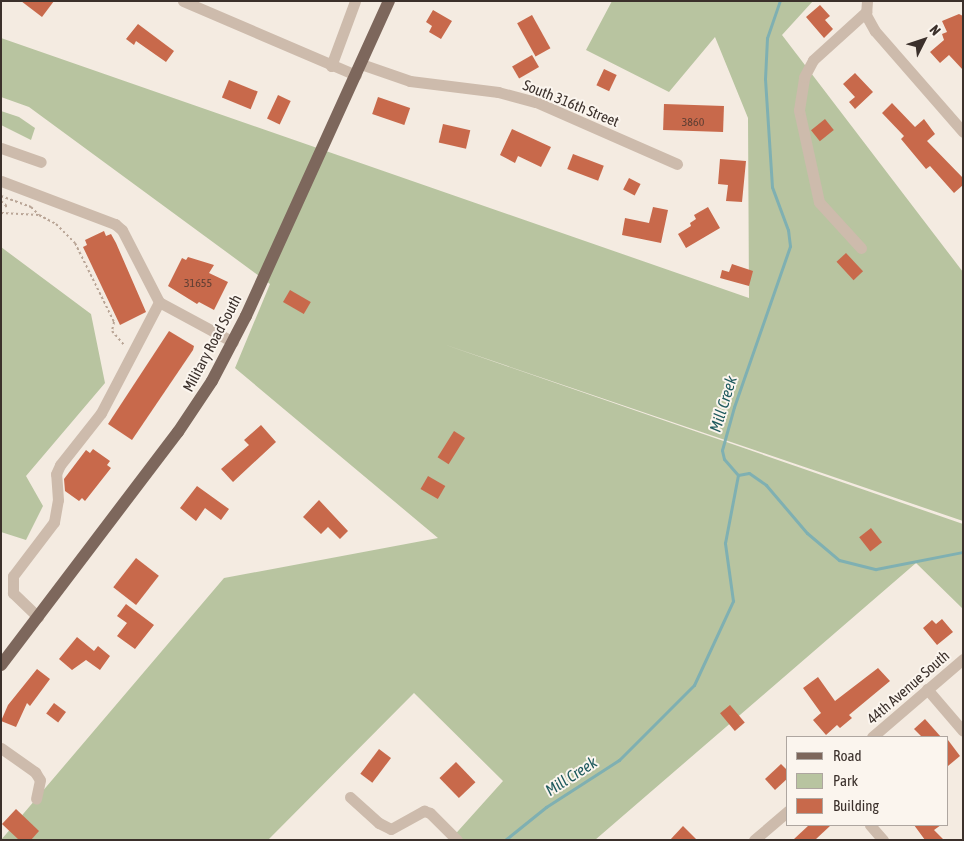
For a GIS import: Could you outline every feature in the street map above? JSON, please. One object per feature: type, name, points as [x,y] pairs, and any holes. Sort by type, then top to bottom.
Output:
[{"type":"main road","name":"Military Road South","points":[[1,665],[188,418],[233,342],[390,1]]},
{"type":"street","name":"South 316th Street","points":[[183,1],[331,66],[410,81],[498,92],[536,102],[677,164]]},
{"type":"street","points":[[331,66],[355,1]]},
{"type":"street","points":[[861,248],[819,202],[799,110],[804,77],[813,60],[866,7],[875,31],[963,132]]},
{"type":"street","points":[[1,148],[41,162]]},
{"type":"street","points":[[1,181],[115,224],[122,230],[159,302],[233,342]]},
{"type":"street","points":[[38,617],[13,594],[13,576],[54,522],[58,500],[56,474],[101,413],[159,302]]},
{"type":"street","name":"44th Avenue South","points":[[873,736],[963,659]]},
{"type":"street","points":[[927,689],[963,731]]},
{"type":"street","points":[[1,748],[35,772],[40,780],[36,799]]},
{"type":"street","points":[[350,797],[379,823],[391,829],[424,812],[430,813],[457,840]]},
{"type":"street","points":[[754,840],[786,813]]},
{"type":"street","points":[[871,826],[883,840]]},
{"type":"path","points":[[1,196],[32,206],[39,215],[56,224],[75,244],[114,322],[112,331],[132,351]]},
{"type":"path","points":[[1,201],[7,206],[1,207]]},
{"type":"path","points":[[1,214],[39,215]]},
{"type":"green space","points":[[612,1],[813,1],[782,35],[963,272],[963,521],[443,344],[963,524],[963,609],[916,563],[595,840],[450,840],[503,781],[414,693],[268,840],[1,840],[224,578],[438,538],[235,368],[270,284],[29,107],[1,97],[1,38],[749,298],[748,118],[715,37],[669,92],[586,50]]},
{"type":"green space","points":[[1,111],[19,117],[35,128],[31,140],[1,125]]},
{"type":"green space","points":[[1,247],[91,314],[105,383],[26,476],[43,506],[26,540],[1,532]]},
{"type":"building","points":[[21,1],[54,1],[42,17]]},
{"type":"building","points":[[820,5],[830,16],[825,20],[833,29],[824,38],[806,17]]},
{"type":"building","points":[[433,10],[452,21],[441,39],[429,32],[432,26],[426,22]]},
{"type":"building","points":[[959,14],[963,16],[963,70],[949,55],[940,63],[930,52],[944,40],[942,34],[947,32],[942,21]]},
{"type":"building","points":[[532,15],[550,48],[536,56],[517,23]]},
{"type":"building","points":[[138,24],[174,51],[166,62],[136,41],[134,45],[126,39]]},
{"type":"building","points":[[532,55],[539,67],[519,79],[512,66]]},
{"type":"building","points":[[604,69],[617,75],[609,91],[596,85]]},
{"type":"building","points":[[855,73],[873,92],[855,109],[849,102],[855,97],[843,84]]},
{"type":"building","points":[[229,80],[258,92],[251,109],[222,98]]},
{"type":"building","points":[[278,95],[291,101],[280,124],[267,119]]},
{"type":"building","points":[[378,97],[410,108],[404,125],[372,114]]},
{"type":"building","points":[[892,103],[915,127],[924,119],[935,134],[927,141],[963,178],[963,185],[954,193],[930,166],[926,169],[901,139],[904,136],[882,113]]},
{"type":"building","points":[[664,104],[724,106],[723,132],[663,130]]},
{"type":"building","points":[[825,119],[834,130],[820,141],[811,130]]},
{"type":"building","points":[[443,124],[470,130],[466,149],[439,143]]},
{"type":"building","points":[[512,129],[551,147],[541,167],[518,156],[515,163],[500,155]]},
{"type":"building","points":[[573,154],[604,166],[598,181],[567,169]]},
{"type":"building","points":[[720,159],[746,161],[742,202],[726,201],[728,185],[718,184]]},
{"type":"building","points":[[629,178],[641,184],[635,195],[623,190]]},
{"type":"building","points":[[653,207],[668,210],[661,243],[622,235],[625,218],[649,223]]},
{"type":"building","points":[[708,207],[720,228],[686,248],[678,234],[691,226],[690,223],[696,219],[694,215]]},
{"type":"building","points":[[104,231],[106,236],[111,234],[116,243],[146,312],[120,325],[83,247],[87,245],[85,240]]},
{"type":"building","points":[[846,253],[863,271],[854,280],[836,262]]},
{"type":"building","points":[[188,257],[214,265],[209,273],[228,282],[214,310],[199,302],[197,304],[168,286],[182,258],[186,260]]},
{"type":"building","points":[[732,264],[753,271],[749,286],[720,278],[722,270],[729,272]]},
{"type":"building","points":[[290,290],[311,302],[304,314],[283,302]]},
{"type":"building","points":[[169,331],[194,346],[193,350],[132,440],[108,424]]},
{"type":"building","points":[[261,425],[276,442],[233,482],[221,469],[249,445],[244,440]]},
{"type":"building","points":[[454,431],[465,438],[449,464],[438,457]]},
{"type":"building","points":[[93,449],[110,461],[107,465],[111,468],[85,501],[82,498],[79,501],[65,491],[64,479],[86,450],[90,453]]},
{"type":"building","points":[[428,476],[445,486],[438,499],[420,489]]},
{"type":"building","points":[[197,486],[229,509],[221,520],[205,508],[196,521],[180,508]]},
{"type":"building","points":[[319,500],[348,531],[340,539],[328,527],[321,534],[303,517]]},
{"type":"building","points":[[871,528],[882,542],[870,551],[859,537]]},
{"type":"building","points":[[136,558],[159,576],[136,605],[113,587]]},
{"type":"building","points":[[126,604],[154,625],[135,649],[117,636],[127,623],[117,616]]},
{"type":"building","points":[[942,619],[953,632],[937,645],[923,628],[932,620],[936,624]]},
{"type":"building","points":[[77,637],[94,651],[98,646],[110,656],[100,670],[86,660],[72,670],[59,659]]},
{"type":"building","points":[[878,668],[890,681],[849,715],[852,718],[840,728],[837,725],[826,735],[813,720],[821,713],[803,688],[818,677],[835,701]]},
{"type":"building","points":[[37,669],[50,679],[30,706],[27,703],[16,727],[1,721],[8,705]]},
{"type":"building","points":[[54,703],[66,712],[58,722],[46,713]]},
{"type":"building","points":[[730,705],[745,723],[735,731],[720,713]]},
{"type":"building","points":[[925,719],[940,736],[921,736],[914,729]]},
{"type":"building","points":[[949,741],[960,756],[949,765]]},
{"type":"building","points":[[379,749],[391,758],[372,783],[360,774]]},
{"type":"building","points":[[456,762],[475,782],[459,798],[439,778]]},
{"type":"building","points":[[781,764],[786,769],[786,780],[775,790],[765,779]]},
{"type":"building","points":[[16,809],[39,831],[31,840],[19,840],[2,824]]},
{"type":"building","points":[[683,826],[697,840],[670,840]]},
{"type":"building","points":[[808,826],[830,826],[815,840],[793,840]]},
{"type":"building","points":[[915,826],[940,826],[934,830],[944,840],[925,840]]},
{"type":"waterway","name":"Mill Creek","points":[[505,840],[546,807],[619,760],[694,685],[733,601],[725,543],[738,475],[724,459],[722,450],[734,407],[790,246],[788,230],[772,187],[765,79],[767,38],[780,1]]},
{"type":"waterway","points":[[738,475],[749,473],[766,485],[807,533],[839,560],[876,569],[963,552]]}]
